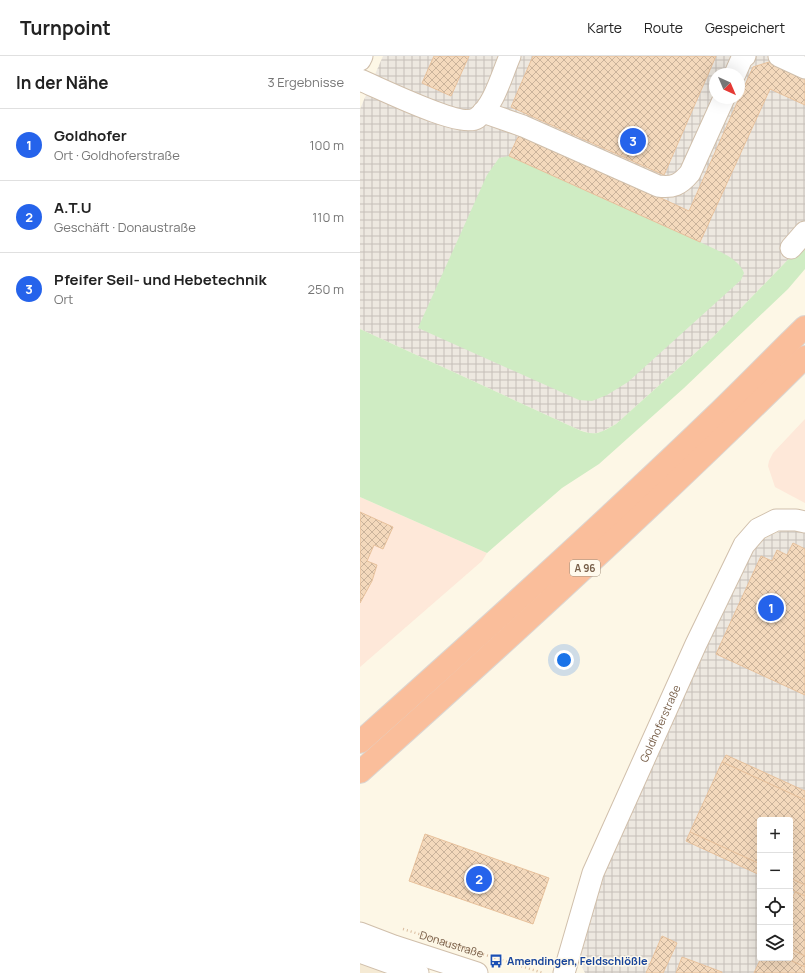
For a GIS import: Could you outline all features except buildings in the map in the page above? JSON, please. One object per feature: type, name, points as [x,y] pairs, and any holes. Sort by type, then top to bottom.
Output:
[{"type":"highway","name":"A 96","points":[[360,742],[469,645],[635,492],[805,327]]},
{"type":"highway","name":"A 96","points":[[360,772],[569,583],[732,430],[805,358]]},
{"type":"street","points":[[360,60],[362,56]]},
{"type":"street","points":[[360,80],[441,115],[467,121],[477,118],[490,104],[510,56]]},
{"type":"street","points":[[738,68],[742,58],[745,56]]},
{"type":"street","points":[[779,56],[805,68]]},
{"type":"street","points":[[483,112],[523,126],[658,186],[668,187],[682,182],[690,173],[721,104]]},
{"type":"street","points":[[790,248],[805,232]]},
{"type":"street","name":"Goldhoferstraße","points":[[564,973],[593,872],[696,644],[744,545],[758,529],[776,520],[796,520],[805,522]]},
{"type":"street","name":"Donaustraße","points":[[360,933],[394,946],[476,973]]},
{"type":"street","points":[[360,952],[418,973]]},
{"type":"path","name":"Donaustraße","points":[[400,928],[543,973]]},
{"type":"shaded area","points":[[383,56],[805,56],[805,242],[713,337],[616,424],[601,432],[592,434],[577,429],[360,329],[360,109]]},
{"type":"shaded area","points":[[805,419],[805,503],[775,487],[768,466],[773,453]]},
{"type":"shaded area","points":[[360,497],[487,553],[482,561],[360,667]]},
{"type":"shaded area","points":[[781,531],[805,531],[805,973],[585,973],[580,963],[580,953],[598,886],[649,766],[752,552],[761,541]]},
{"type":"shaded area","points":[[360,955],[417,973],[360,973]]},
{"type":"green space","points":[[509,156],[725,254],[741,267],[744,273],[741,280],[628,382],[607,395],[592,401],[579,400],[418,328],[487,175],[499,158]]},
{"type":"green space","points":[[805,242],[805,269],[788,289],[684,388],[599,464],[562,488],[487,553],[360,497],[360,329],[577,429],[588,433],[597,433],[616,424],[713,337]]},
{"type":"place","name":"Pfeifer Seil- und Hebetechnik","points":[[633,141]]},
{"type":"place","name":"Goldhofer","points":[[771,608]]},
{"type":"place","name":"A.T.U","points":[[479,879]]},
{"type":"place","name":"Amendingen, Feldschlößle","points":[[496,961]]}]
